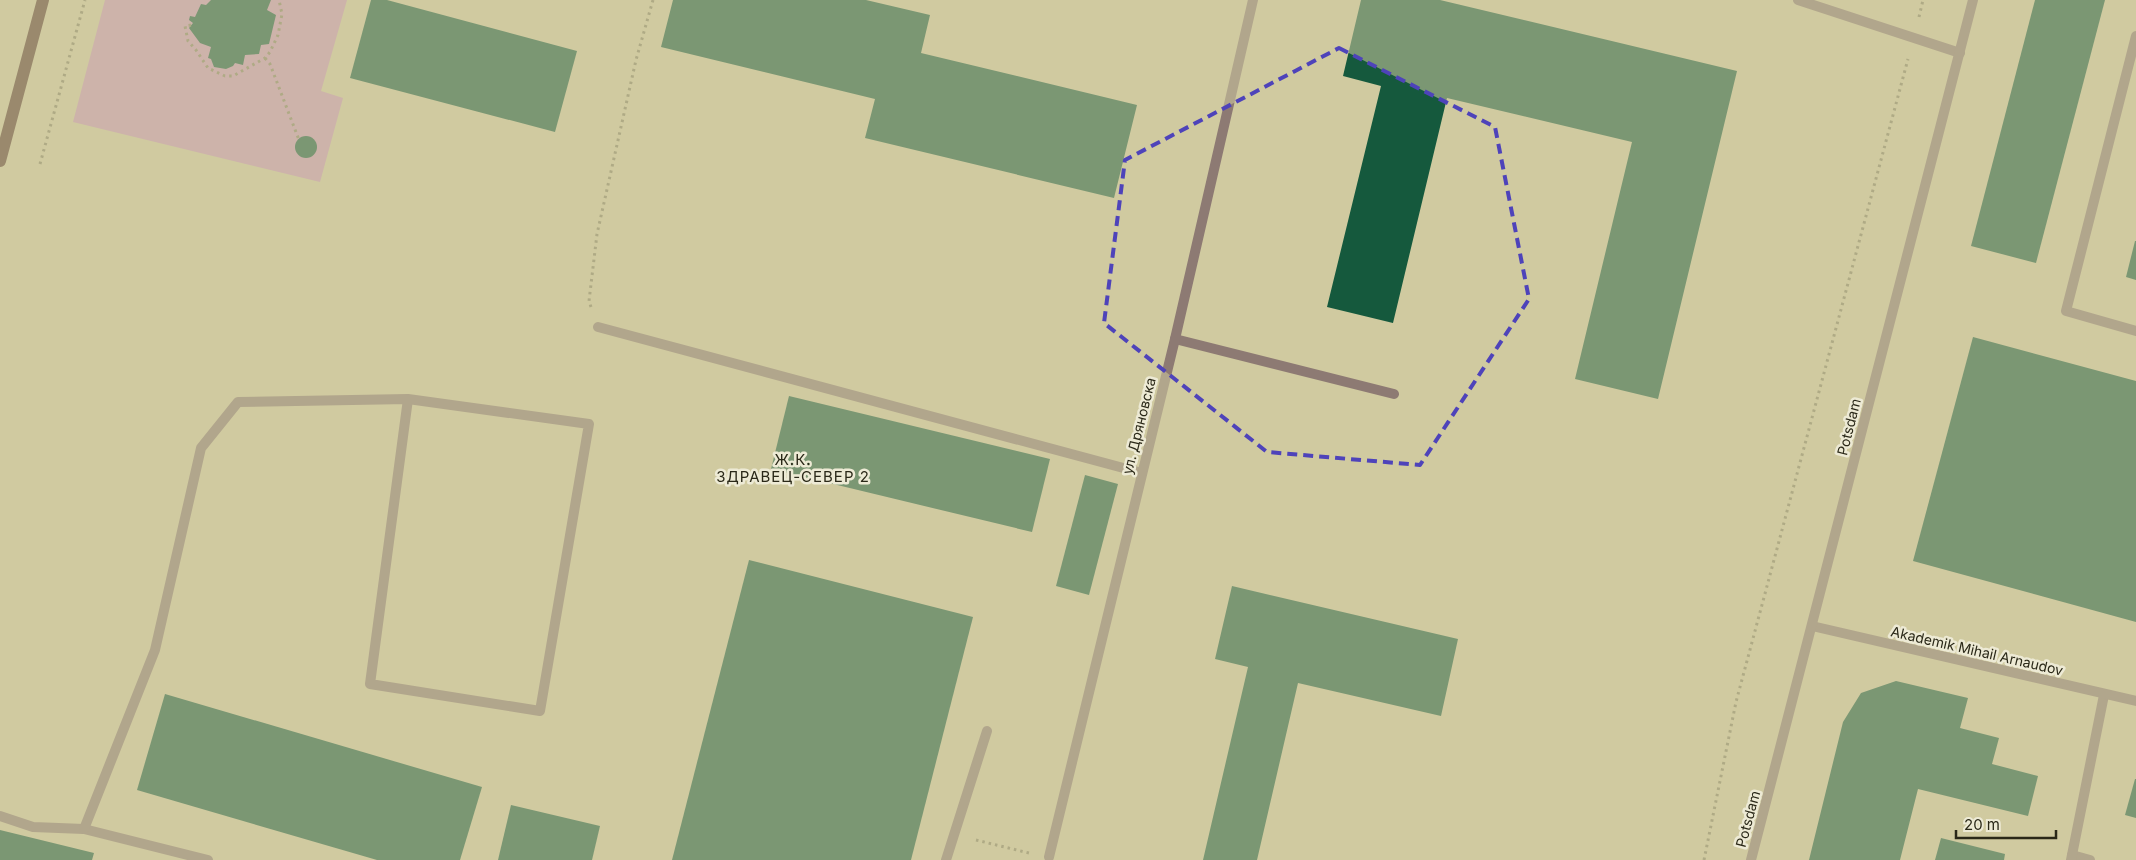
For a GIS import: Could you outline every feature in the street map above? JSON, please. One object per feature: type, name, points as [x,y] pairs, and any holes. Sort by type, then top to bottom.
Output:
[{"type":"main road","points":[[0,161],[43,0]]},
{"type":"street","name":"ул. Дряновска","points":[[1048,859],[1175,339],[1253,0]]},
{"type":"street","points":[[1798,0],[1960,53]]},
{"type":"street","name":"Potsdam","points":[[1751,860],[1973,0]]},
{"type":"street","points":[[2136,36],[2066,311],[2136,331]]},
{"type":"street","points":[[598,327],[1142,473]]},
{"type":"street","points":[[1175,339],[1394,394]]},
{"type":"street","points":[[84,830],[155,650],[201,448],[238,402],[408,399],[589,424],[540,711],[370,684],[408,399]]},
{"type":"street","name":"Akademik Mihail Arnaudov","points":[[1812,626],[2136,701]]},
{"type":"street","points":[[2090,860],[2071,857],[2104,695]]},
{"type":"street","points":[[946,860],[987,731]]},
{"type":"street","points":[[0,816],[33,827],[84,830],[177,856],[208,860]]},
{"type":"path","points":[[40,164],[85,0]]},
{"type":"path","points":[[191,25],[185,26],[188,41],[208,68],[217,73],[233,76],[265,58],[278,35],[282,14],[280,0]]},
{"type":"path","points":[[598,327],[589,302],[597,234],[636,60],[653,0]]},
{"type":"path","points":[[1704,860],[1736,702],[1923,0]]},
{"type":"path","points":[[265,58],[270,64],[299,140]]},
{"type":"path","points":[[954,835],[1048,859]]},
{"type":"highlighted area","points":[[1339,48],[1495,127],[1529,299],[1420,465],[1267,452],[1104,323],[1125,160]]},
{"type":"shaded area","points":[[105,0],[347,0],[321,91],[343,98],[320,182],[73,122]]},
{"type":"building","points":[[211,0],[271,0],[267,10],[276,15],[269,44],[261,45],[259,54],[245,55],[243,65],[235,63],[226,69],[214,67],[211,59],[208,58],[211,47],[200,43],[189,28],[193,23],[189,20],[190,16],[195,17],[201,4],[206,5]]},
{"type":"building","points":[[371,0],[387,0],[577,51],[555,132],[350,78]]},
{"type":"building","points":[[673,0],[866,0],[930,15],[921,53],[1137,105],[1114,198],[865,138],[875,99],[661,47]]},
{"type":"building","points":[[1361,0],[1440,0],[1737,71],[1658,399],[1575,379],[1632,142],[1447,98],[1393,323],[1327,307],[1381,86],[1343,76]]},
{"type":"building","points":[[2035,0],[2105,0],[2036,263],[1971,246]]},
{"type":"building","points":[[306,136],[314,139],[317,147],[314,155],[306,158],[298,155],[295,147],[298,139]]},
{"type":"building","points":[[2136,241],[2136,280],[2126,277]]},
{"type":"building","points":[[1973,337],[2136,381],[2136,622],[1913,561]]},
{"type":"building","points":[[789,396],[1050,459],[1032,532],[771,469]]},
{"type":"building","points":[[1085,475],[1118,484],[1089,595],[1056,586]]},
{"type":"building","points":[[749,560],[973,617],[911,860],[672,860]]},
{"type":"building","points":[[1232,586],[1458,639],[1441,716],[1298,683],[1257,860],[1203,860],[1248,667],[1215,659]]},
{"type":"building","points":[[1896,681],[1968,698],[1960,728],[1999,738],[1992,764],[2038,776],[2028,816],[1918,789],[1900,860],[1809,860],[1843,722],[1861,693]]},
{"type":"building","points":[[165,694],[482,787],[460,860],[377,860],[137,790]]},
{"type":"building","points":[[2136,779],[2136,818],[2125,815]]},
{"type":"building","points":[[511,805],[600,826],[592,860],[498,860]]},
{"type":"building","points":[[0,830],[94,853],[92,860],[0,860]]},
{"type":"building","points":[[1941,838],[2005,854],[2004,860],[1935,860]]},
{"type":"district","name":"Ж.К. ЗДРАВЕЦ-СЕВЕР 2","points":[[793,468]]}]
